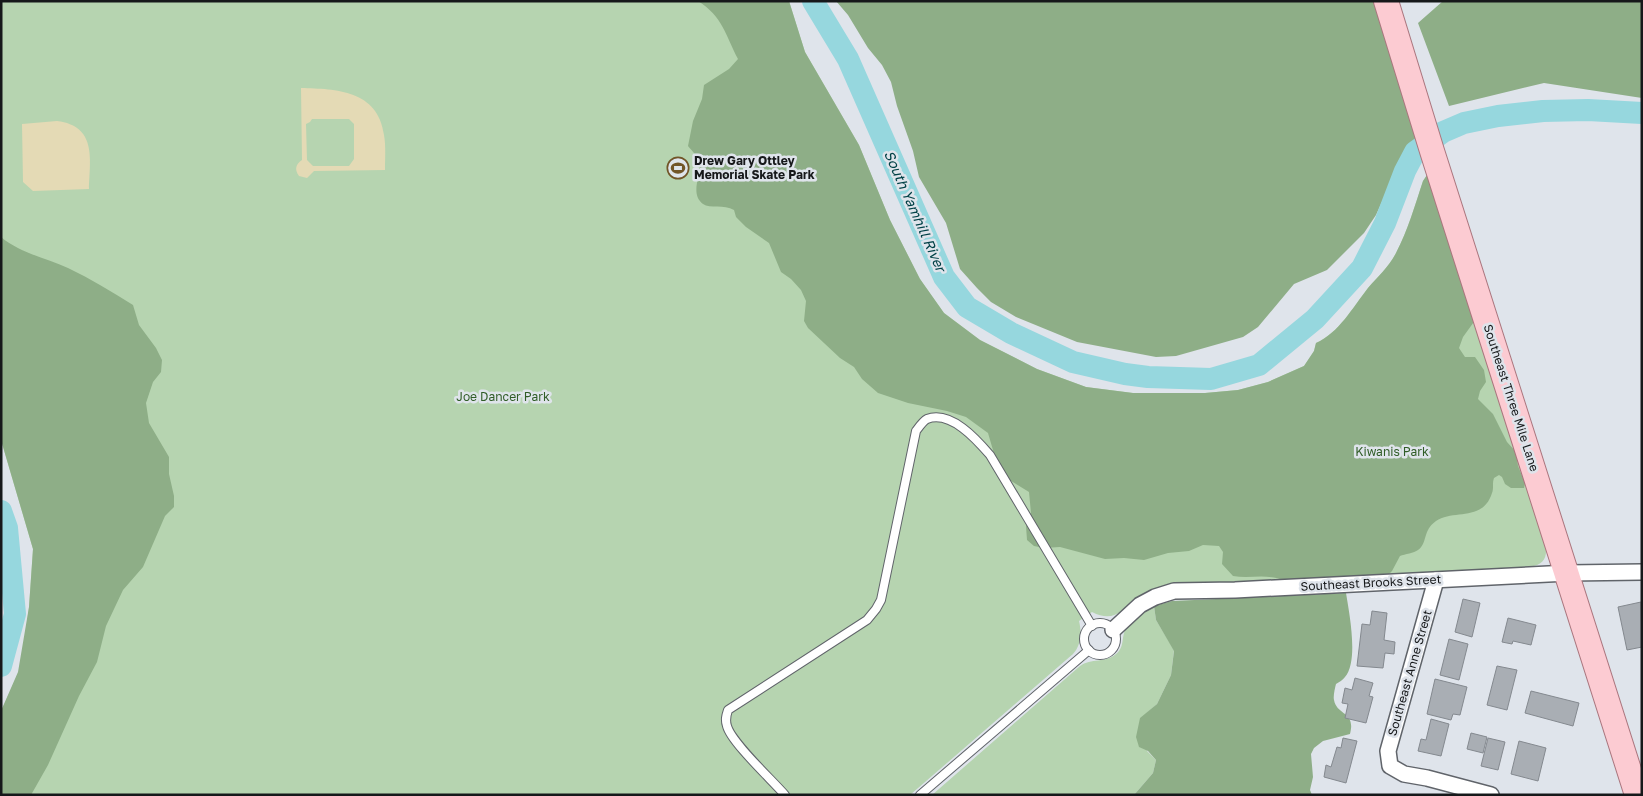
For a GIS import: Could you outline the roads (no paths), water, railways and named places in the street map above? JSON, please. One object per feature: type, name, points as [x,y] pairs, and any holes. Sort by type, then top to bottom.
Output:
[{"type":"main road","name":"Southeast Three Mile Lane","points":[[1386,1],[1637,795]]},
{"type":"street","name":"Southeast Brooks Street","points":[[1113,630],[1140,605],[1174,590],[1235,590],[1568,573],[1642,572]]},
{"type":"street","name":"Southeast Anne Street","points":[[1436,580],[1388,751],[1390,766],[1404,774],[1427,778],[1491,795]]},
{"type":"lane","points":[[785,795],[734,739],[727,728],[726,718],[728,710],[867,620],[876,609],[881,600],[916,430],[926,420],[938,417],[956,424],[973,436],[990,455],[1092,626]]},
{"type":"lane","points":[[1101,624],[1113,630],[1116,640],[1115,645],[1108,653],[1098,655],[1089,650],[1084,637],[1088,629],[1101,624]]},
{"type":"lane","points":[[920,795],[1089,650]]},
{"type":"waterway","name":"South Yamhill River","points":[[813,1],[848,59],[944,277],[967,307],[1011,333],[1073,362],[1125,374],[1148,377],[1211,379],[1259,365],[1315,319],[1362,268],[1385,223],[1405,171],[1415,152],[1443,132],[1464,123],[1498,116],[1543,111],[1588,110],[1642,113]]},
{"type":"waterway","name":"South Yamhill River","points":[[1,511],[7,528],[15,614],[1,666]]},
{"type":"place","name":"Drew Gary Ottley Memorial Skate Park","points":[[678,168]]},
{"type":"park label","name":"Joe Dancer Park","points":[[503,397]]},
{"type":"park label","name":"Kiwanis Park","points":[[1392,452]]}]
